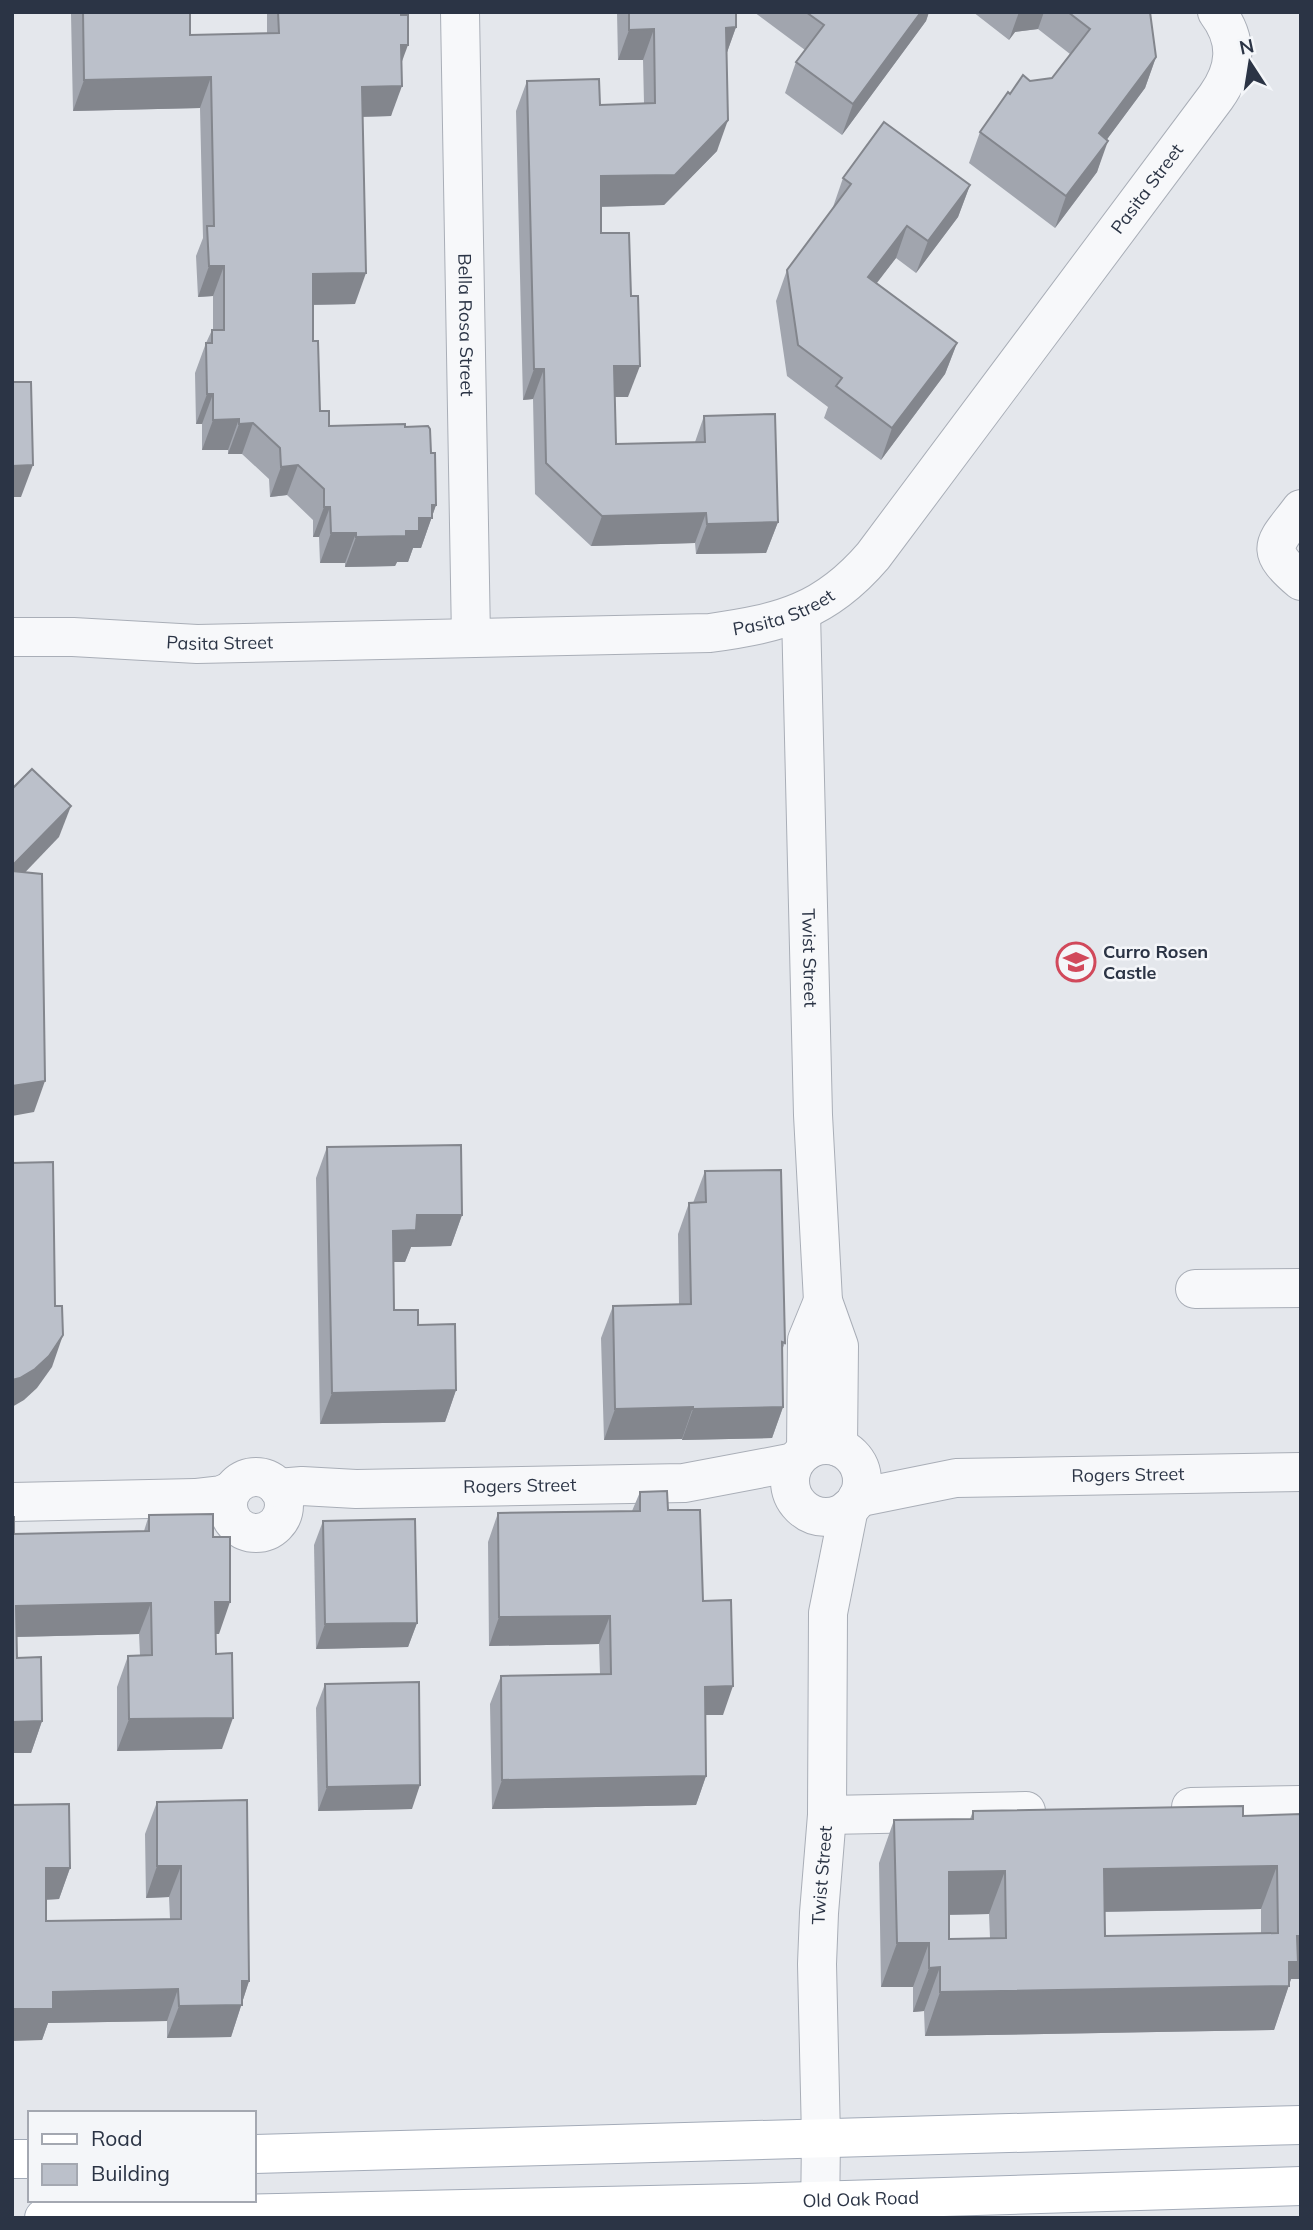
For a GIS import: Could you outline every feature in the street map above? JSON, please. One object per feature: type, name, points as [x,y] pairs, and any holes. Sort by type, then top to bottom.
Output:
[{"type":"main road","points":[[256,2154],[1301,2125]]},
{"type":"main road","name":"Old Oak Road","points":[[44,2218],[819,2209],[1301,2186]]},
{"type":"street","name":"Bella Rosa Street","points":[[460,12],[471,638]]},
{"type":"street","name":"Pasita Street","points":[[12,637],[73,637],[197,644],[710,633],[752,627],[801,613],[843,586],[873,556],[1221,90],[1232,66],[1233,49],[1228,30],[1217,12]]},
{"type":"street","points":[[1301,509],[1275,543],[1275,551],[1279,560],[1301,581]]},
{"type":"street","name":"Twist Street","points":[[801,613],[813,1115],[823,1301],[839,1346],[815,1471],[828,1612],[827,1815],[817,1964],[821,2137],[819,2209]]},
{"type":"street","points":[[1195,1289],[1301,1288]]},
{"type":"street","name":"Twist Street","points":[[815,1471],[859,1467],[862,1478],[853,1503],[828,1612]]},
{"type":"street","name":"Rogers Street","points":[[815,1471],[811,1513],[831,1516],[853,1503],[956,1478]]},
{"type":"street","name":"Rogers Street","points":[[12,1502],[195,1498],[231,1491],[228,1501],[232,1520],[240,1528],[258,1533],[268,1530],[282,1516],[281,1497],[356,1489],[684,1483],[815,1471],[956,1478],[1301,1472]]},
{"type":"street","points":[[1163,1808],[1301,1805]]},
{"type":"street","points":[[827,1815],[1054,1810]]},
{"type":"building","points":[[83,12],[190,12],[190,35],[279,33],[278,12],[401,12],[401,15],[408,15],[408,45],[401,45],[402,86],[362,87],[366,273],[313,274],[313,341],[318,341],[320,411],[329,411],[329,426],[405,424],[405,427],[428,426],[430,429],[431,453],[435,453],[436,505],[432,505],[432,518],[419,518],[419,531],[406,531],[406,536],[356,537],[356,533],[331,533],[330,507],[324,507],[324,489],[298,465],[281,467],[280,448],[253,423],[239,424],[239,419],[213,420],[213,394],[207,394],[206,343],[212,343],[212,330],[224,330],[224,266],[209,266],[207,226],[214,226],[211,77],[84,80]]},
{"type":"building","points":[[629,12],[736,12],[736,27],[726,28],[728,120],[675,175],[601,176],[601,233],[629,233],[631,296],[638,296],[640,366],[614,366],[616,444],[705,442],[704,416],[775,414],[778,522],[707,524],[706,513],[602,516],[546,463],[544,369],[534,369],[527,81],[599,79],[600,105],[655,103],[654,29],[629,30]]},
{"type":"building","points":[[806,12],[921,12],[853,104],[796,62],[824,25]]},
{"type":"building","points":[[1068,12],[1150,12],[1156,57],[1099,133],[1108,141],[1066,196],[980,132],[1023,75],[1030,81],[1052,78],[1090,29]]},
{"type":"building","points":[[884,122],[970,185],[928,241],[907,226],[868,277],[957,343],[892,428],[836,386],[842,378],[798,345],[787,270],[851,184],[843,178]]},
{"type":"building","points":[[12,382],[31,382],[33,465],[12,466]]},
{"type":"building","points":[[32,769],[71,806],[12,866],[12,789]]},
{"type":"building","points":[[12,871],[42,874],[45,1081],[12,1086]]},
{"type":"building","points":[[461,1145],[462,1215],[417,1215],[416,1230],[393,1231],[394,1310],[418,1310],[418,1325],[455,1324],[456,1390],[332,1393],[327,1147]]},
{"type":"building","points":[[53,1162],[55,1306],[62,1306],[63,1335],[49,1356],[35,1369],[12,1380],[12,1163]]},
{"type":"building","points":[[781,1170],[785,1343],[782,1342],[783,1407],[615,1409],[613,1306],[691,1304],[689,1203],[706,1202],[705,1171]]},
{"type":"building","points":[[667,1491],[668,1510],[700,1510],[703,1601],[731,1600],[733,1686],[705,1687],[706,1776],[502,1780],[501,1676],[611,1674],[610,1616],[499,1617],[498,1513],[640,1511],[640,1492]]},
{"type":"building","points":[[213,1514],[213,1537],[230,1537],[230,1602],[215,1602],[216,1654],[232,1653],[233,1718],[129,1719],[128,1656],[152,1655],[151,1603],[16,1606],[17,1658],[41,1657],[42,1721],[12,1722],[12,1517],[14,1534],[149,1531],[149,1515]]},
{"type":"building","points":[[415,1519],[417,1623],[325,1624],[323,1521]]},
{"type":"building","points":[[419,1682],[420,1785],[327,1787],[325,1684]]},
{"type":"building","points":[[247,1800],[249,1981],[242,1981],[242,2005],[179,2006],[178,1989],[53,1992],[53,2009],[12,2009],[12,1805],[69,1804],[70,1868],[46,1868],[46,1921],[181,1919],[181,1866],[157,1866],[157,1802]]},
{"type":"building","points":[[1243,1806],[1243,1816],[1301,1814],[1301,1936],[1297,1936],[1298,1962],[1289,1962],[1289,1986],[940,1992],[940,1967],[929,1968],[929,1943],[897,1943],[894,1820],[973,1819],[973,1811]],"holes":[[[1277,1866],[1278,1933],[1105,1936],[1104,1869]],[[1005,1871],[1006,1938],[949,1939],[949,1872]]]},
{"type":"place","name":"Curro Rosen Castle","points":[[1076,962]]}]
